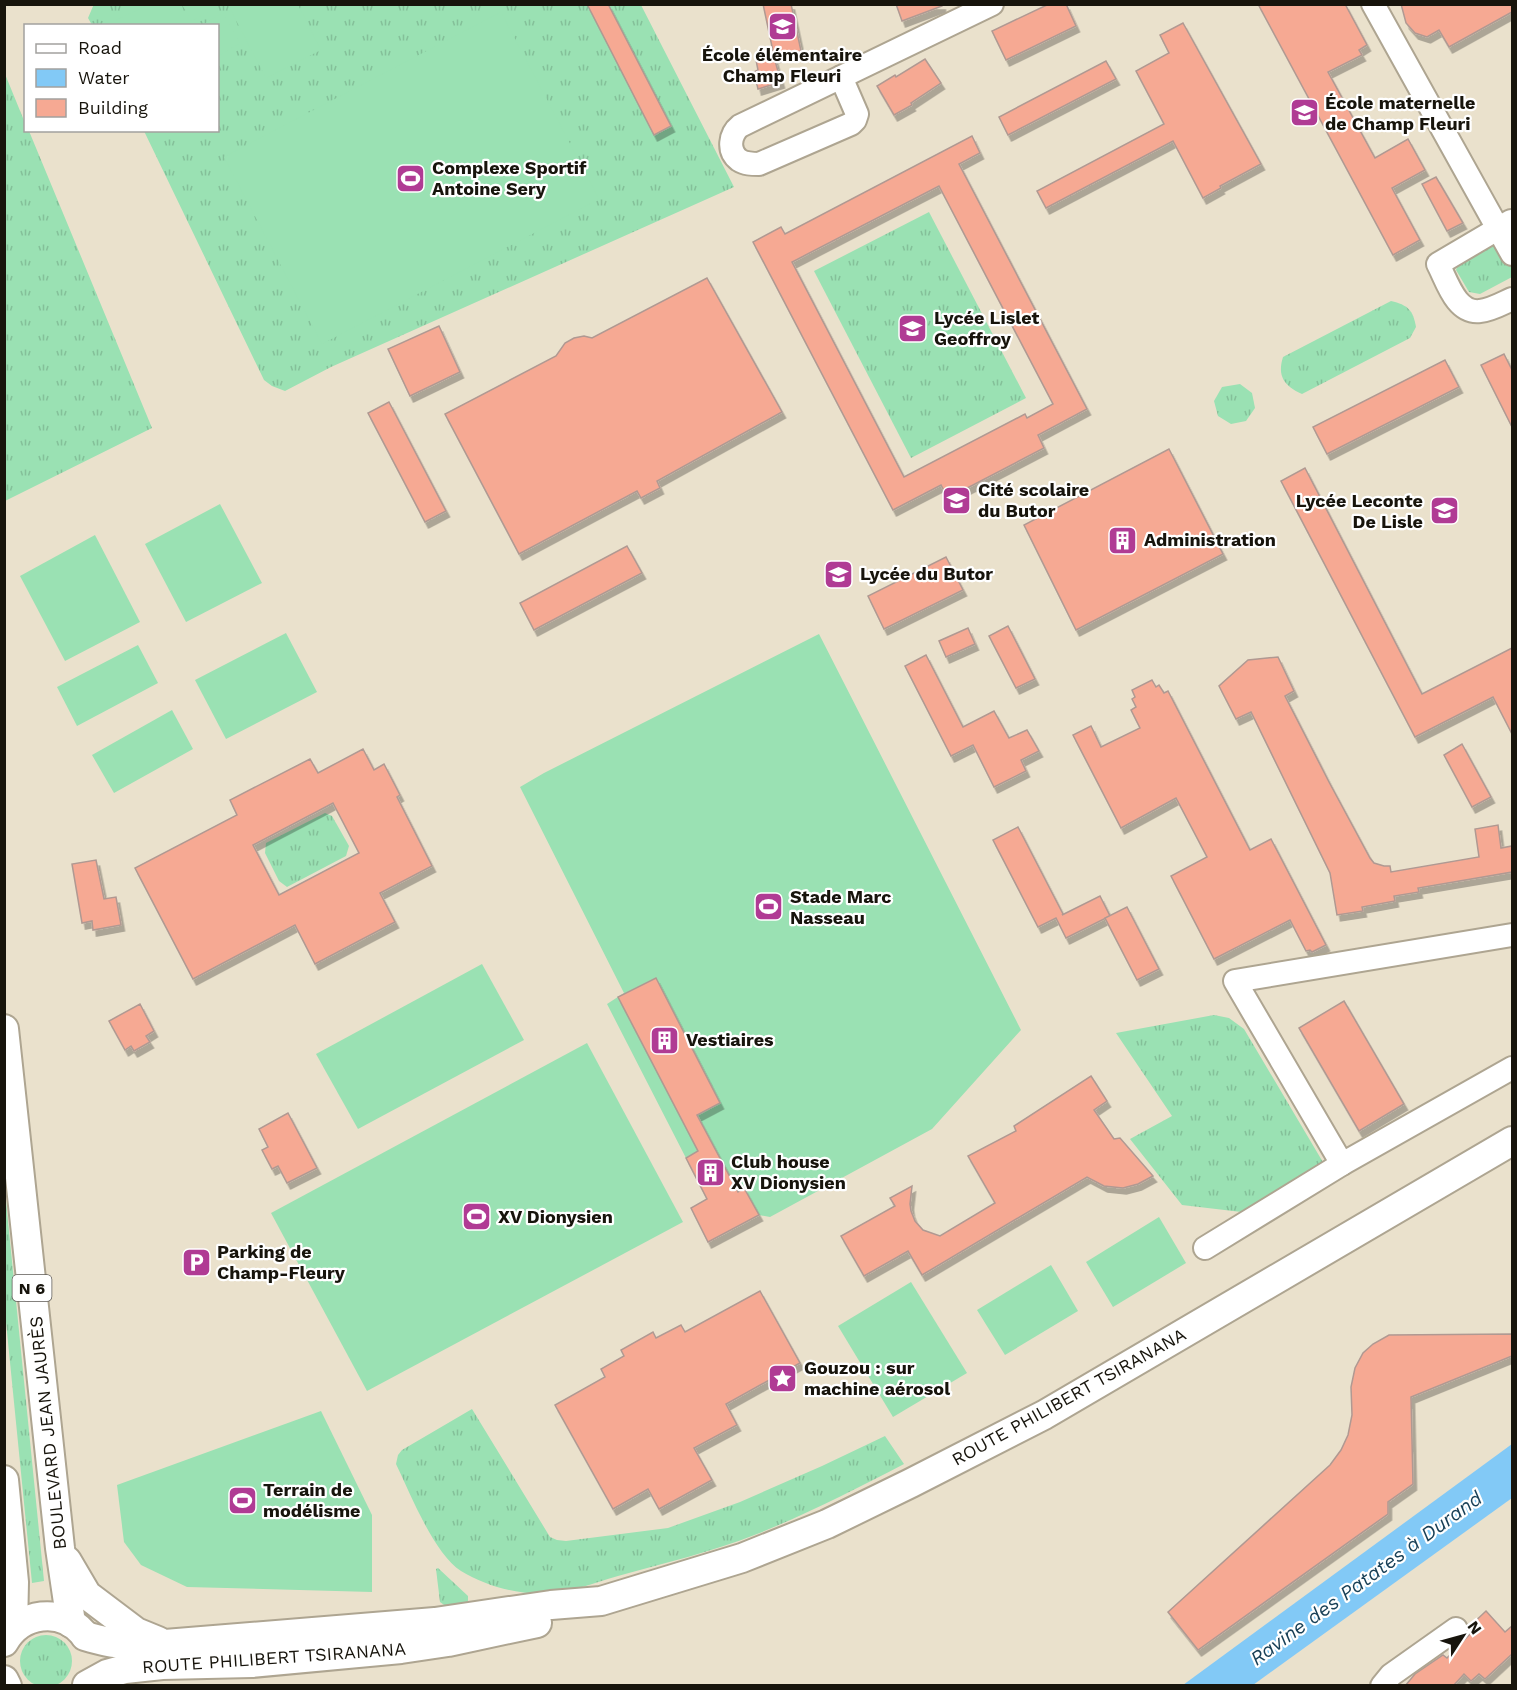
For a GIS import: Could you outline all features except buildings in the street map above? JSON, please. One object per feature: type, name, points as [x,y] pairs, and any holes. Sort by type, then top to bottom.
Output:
[{"type":"main road","name":"BOULEVARD JEAN JAURÈS","points":[[4,1029],[60,1548],[78,1630],[91,1648],[92,1673],[87,1685]]},
{"type":"main road","name":"ROUTE PHILIBERT TSIRANANA","points":[[87,1685],[107,1674],[125,1669],[162,1665],[252,1663],[401,1649],[448,1642],[570,1616],[601,1601],[742,1558],[827,1524],[1044,1415],[1512,1141]]},
{"type":"main road","points":[[4,1480],[14,1582],[9,1635]]},
{"type":"main road","points":[[60,1548],[87,1595],[136,1632],[165,1644]]},
{"type":"main road","name":"ROUTE PHILIBERT TSIRANANA","points":[[78,1630],[104,1642],[165,1644],[435,1622],[541,1606],[601,1601]]},
{"type":"main road","points":[[9,1635],[26,1620],[41,1616],[57,1617],[78,1630]]},
{"type":"main road","points":[[4,1680],[7,1686]]},
{"type":"street","points":[[841,77],[857,114],[851,124],[759,164],[747,164],[738,160],[730,139],[740,126],[841,77],[992,4]]},
{"type":"street","points":[[1373,4],[1506,224],[1512,254]]},
{"type":"street","points":[[1506,224],[1438,264],[1459,303],[1469,310],[1481,311],[1512,299]]},
{"type":"street","points":[[1342,1164],[1235,981],[1512,934]]},
{"type":"street","points":[[1205,1248],[1342,1164],[1512,1068]]},
{"type":"street","points":[[1382,1686],[1391,1675],[1456,1629]]},
{"type":"green space","points":[[94,4],[641,5],[734,187],[331,367],[285,391],[264,380],[144,132],[219,132],[219,24],[91,24],[88,18]]},
{"type":"green space","points":[[182,4],[219,5],[192,21]]},
{"type":"green space","points":[[148,5],[167,5],[177,24],[118,24],[116,20]]},
{"type":"green space","points":[[228,5],[298,5],[321,50],[266,78]]},
{"type":"green space","name":"Complexe Sportif Antoine Sery","points":[[501,12],[599,199],[322,344],[224,157]]},
{"type":"green space","points":[[223,13],[240,43],[219,55],[219,24],[204,24]]},
{"type":"green space","points":[[5,74],[24,121],[24,132],[29,132],[152,428],[5,501]]},
{"type":"green space","points":[[929,212],[1026,398],[911,458],[814,271]]},
{"type":"green space","points":[[1499,238],[1512,264],[1512,277],[1480,294],[1469,292],[1456,270],[1460,259]]},
{"type":"green space","points":[[1391,301],[1402,304],[1411,312],[1416,327],[1410,338],[1302,394],[1286,384],[1281,370],[1283,357]]},
{"type":"green space","points":[[1240,384],[1252,393],[1255,408],[1246,421],[1231,424],[1218,416],[1214,401],[1222,387]]},
{"type":"green space","points":[[220,504],[262,583],[186,622],[145,544]]},
{"type":"green space","points":[[95,535],[140,622],[65,661],[20,576]]},
{"type":"green space","points":[[286,633],[317,692],[226,739],[195,680]]},
{"type":"green space","name":"Stade Marc Nasseau","points":[[819,634],[1021,1030],[932,1129],[770,1217],[759,1215],[708,1242],[691,1208],[707,1199],[607,1004],[624,993],[520,787]]},
{"type":"green space","points":[[138,645],[158,683],[77,726],[57,687]]},
{"type":"green space","points":[[172,710],[193,749],[114,793],[92,755]]},
{"type":"green space","points":[[325,813],[332,816],[349,846],[346,856],[287,887],[279,881],[265,853],[266,843]]},
{"type":"green space","points":[[482,964],[524,1040],[358,1129],[316,1054]]},
{"type":"green space","points":[[1214,1015],[1229,1018],[1244,1029],[1327,1169],[1250,1213],[1182,1205],[1130,1139],[1172,1116],[1116,1033]]},
{"type":"green space","name":"XV Dionysien","points":[[587,1043],[683,1222],[367,1391],[271,1213]]},
{"type":"green space","points":[[5,1191],[44,1581],[32,1583],[5,1312]]},
{"type":"green space","points":[[1159,1217],[1186,1263],[1113,1307],[1086,1262]]},
{"type":"green space","points":[[1051,1265],[1078,1311],[1005,1355],[977,1310]]},
{"type":"green space","points":[[911,1282],[967,1373],[893,1417],[838,1326]]},
{"type":"green space","points":[[472,1409],[550,1537],[557,1540],[566,1541],[668,1528],[740,1502],[885,1436],[904,1464],[813,1510],[740,1540],[569,1591],[549,1594],[529,1593],[489,1584],[470,1576],[451,1563],[432,1537],[396,1464],[402,1450]]},
{"type":"green space","name":"Terrain de modélisme","points":[[321,1411],[372,1515],[372,1592],[187,1587],[141,1565],[124,1542],[117,1485]]},
{"type":"green space","points":[[438,1568],[468,1596],[465,1604],[447,1607],[440,1602],[436,1569]]},
{"type":"green space","points":[[41,1635],[51,1635],[61,1639],[68,1646],[72,1661],[68,1676],[61,1683],[51,1687],[41,1687],[31,1683],[24,1676],[20,1666],[20,1656],[24,1646],[31,1639]]},
{"type":"water","name":"Ravine des Patates à Durand","points":[[1512,1444],[1512,1498],[1253,1685],[1183,1685]]},
{"type":"place","name":"École élémentaire Champ Fleuri","points":[[782,26]]},
{"type":"place","name":"École maternelle de Champ Fleuri","points":[[1304,113]]},
{"type":"place","name":"Complexe Sportif Antoine Sery","points":[[411,178]]},
{"type":"place","name":"Lycée Lislet Geoffroy","points":[[913,328]]},
{"type":"place","name":"Cité scolaire du Butor","points":[[957,500]]},
{"type":"place","name":"Lycée Leconte De Lisle","points":[[1444,511]]},
{"type":"place","name":"Administration","points":[[1123,540]]},
{"type":"place","name":"Lycée du Butor","points":[[839,574]]},
{"type":"place","name":"Stade Marc Nasseau","points":[[769,907]]},
{"type":"place","name":"Vestiaires","points":[[665,1040]]},
{"type":"place","name":"Club house XV Dionysien","points":[[710,1172]]},
{"type":"place","name":"XV Dionysien","points":[[477,1217]]},
{"type":"place","name":"Parking de Champ-Fleury","points":[[196,1262]]},
{"type":"place","name":"Gouzou : sur machine aérosol","points":[[783,1378]]},
{"type":"place","name":"Terrain de modélisme","points":[[242,1500]]}]
